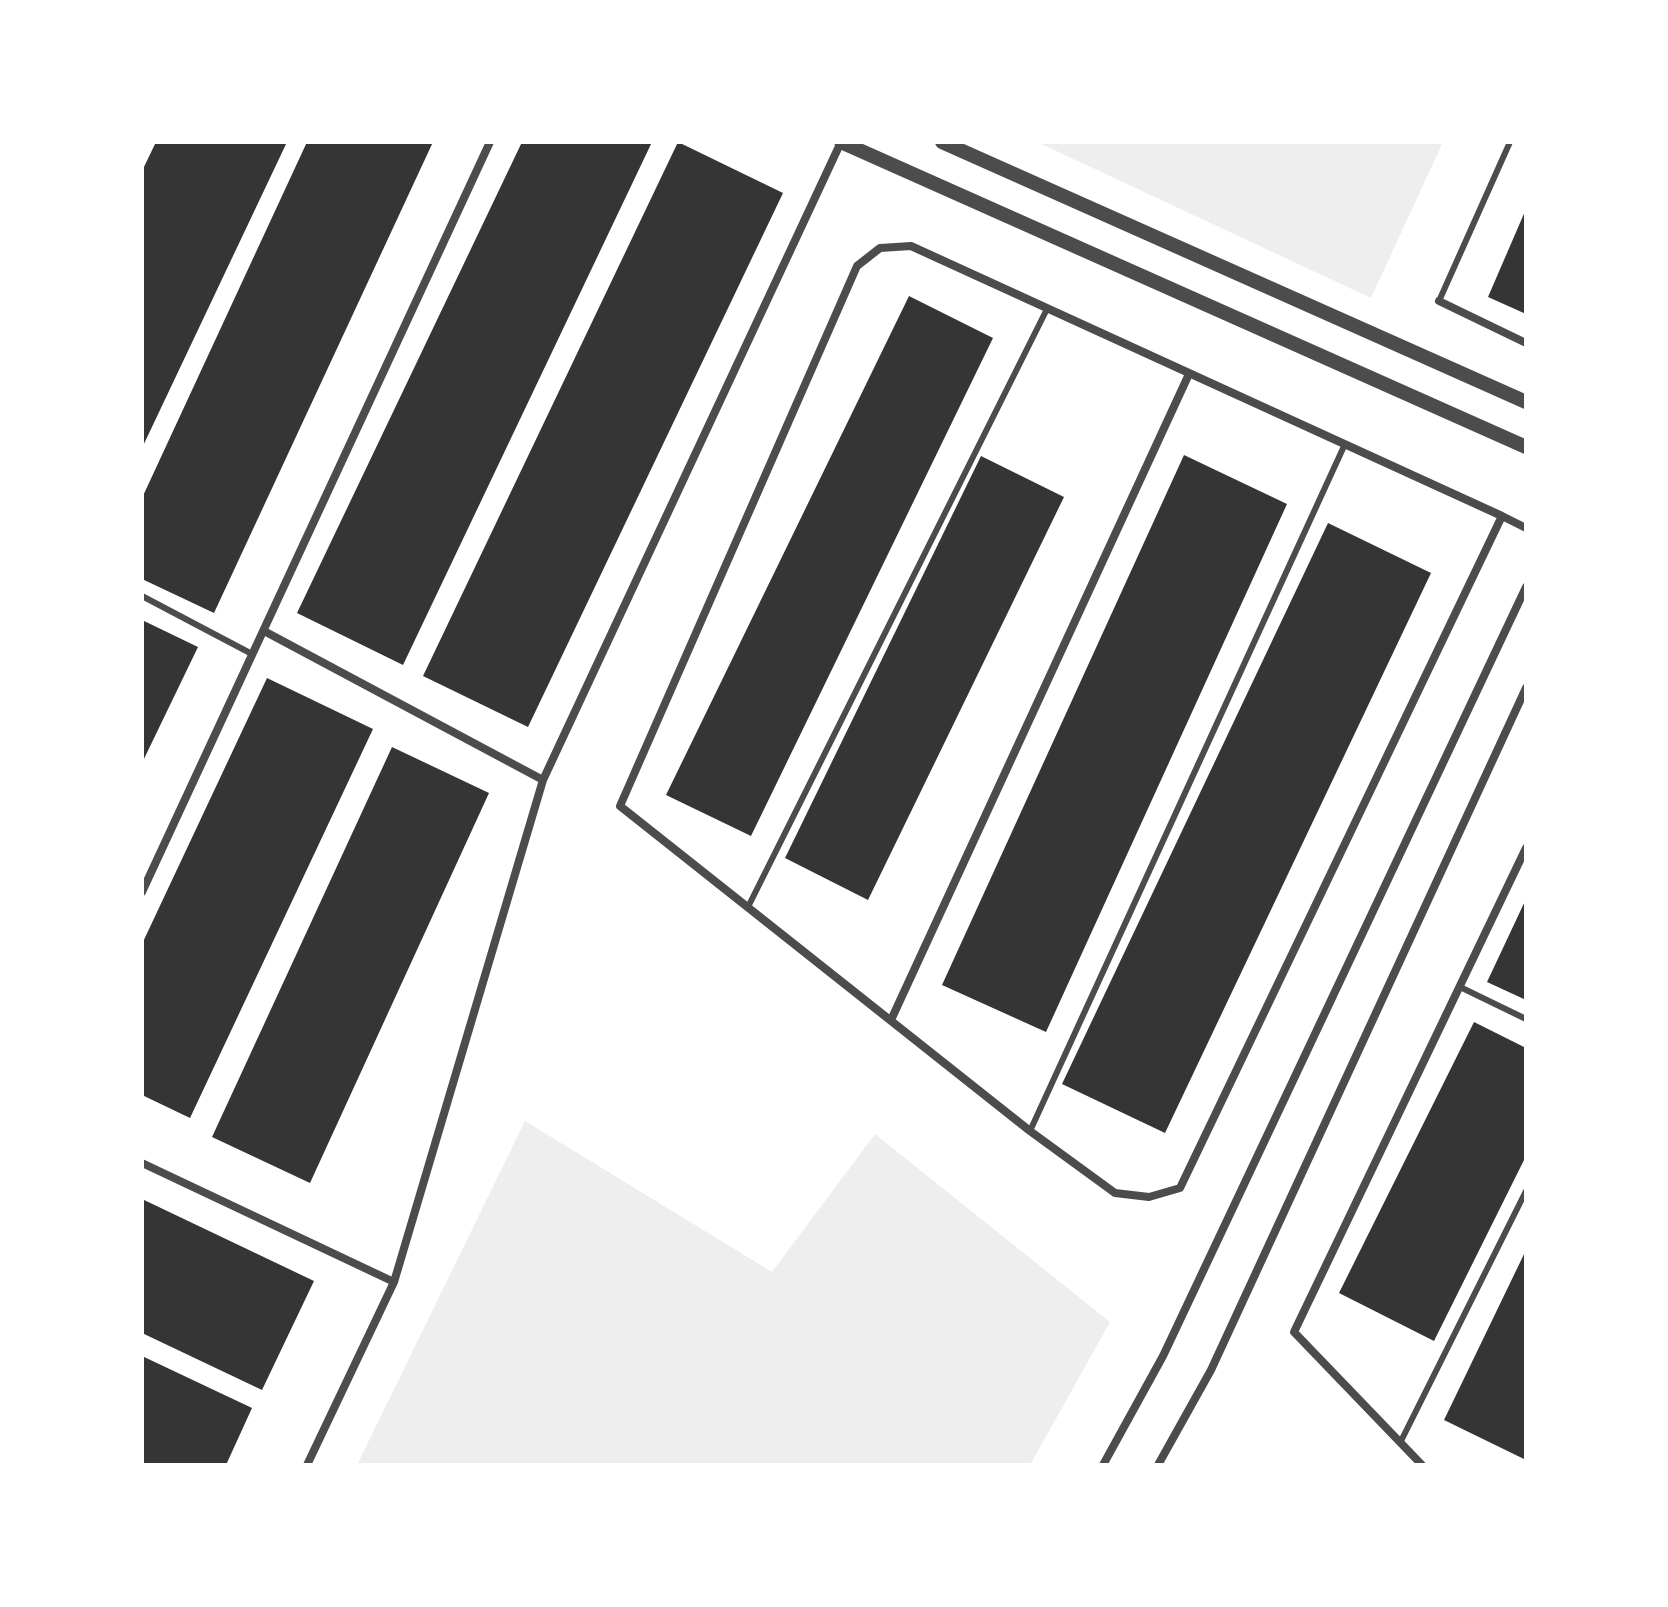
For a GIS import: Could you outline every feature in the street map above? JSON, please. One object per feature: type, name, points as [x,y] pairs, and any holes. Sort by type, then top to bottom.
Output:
[{"type":"street","points":[[142,892],[490,142]]},
{"type":"street","points":[[307,1465],[394,1282],[543,780],[841,142],[1526,447]]},
{"type":"street","points":[[942,142],[1522,401]]},
{"type":"street","points":[[1502,516],[1180,1188],[1149,1197],[1115,1193],[1030,1131],[620,806],[857,266],[880,248],[911,246],[1345,444],[1502,516],[1526,528]]},
{"type":"street","points":[[1439,301],[1526,343]]},
{"type":"street","points":[[891,1020],[1189,374]]},
{"type":"street","points":[[1103,1465],[1163,1356],[1526,587]]},
{"type":"street","points":[[264,631],[543,780]]},
{"type":"street","points":[[1158,1465],[1211,1370],[1526,688]]},
{"type":"street","points":[[1422,1465],[1294,1332],[1526,848]]},
{"type":"street","points":[[142,1163],[394,1282]]},
{"type":"lane","points":[[1439,301],[1510,142]]},
{"type":"lane","points":[[748,907],[1047,309]]},
{"type":"lane","points":[[1030,1131],[1345,444]]},
{"type":"lane","points":[[142,596],[252,654]]},
{"type":"lane","points":[[1460,987],[1526,1019]]},
{"type":"lane","points":[[1400,1443],[1526,1191]]},
{"type":"shaded area","points":[[1037,142],[1443,142],[1371,298]]},
{"type":"shaded area","points":[[525,1121],[772,1272],[875,1134],[1110,1322],[1030,1465],[357,1465]]},
{"type":"building","points":[[156,142],[287,142],[142,448],[142,171]]},
{"type":"building","points":[[307,142],[433,142],[214,613],[142,579],[142,498]]},
{"type":"building","points":[[522,142],[652,142],[403,665],[297,613]]},
{"type":"building","points":[[678,142],[783,193],[528,727],[423,676]]},
{"type":"building","points":[[1526,209],[1526,314],[1488,297]]},
{"type":"building","points":[[909,296],[993,338],[751,836],[666,795]]},
{"type":"building","points":[[1184,455],[1287,504],[1046,1032],[942,985]]},
{"type":"building","points":[[981,456],[1064,497],[868,900],[785,858]]},
{"type":"building","points":[[1328,523],[1431,573],[1165,1133],[1062,1084]]},
{"type":"building","points":[[142,620],[198,647],[142,763]]},
{"type":"building","points":[[267,678],[373,729],[190,1118],[142,1095],[142,944]]},
{"type":"building","points":[[392,747],[489,793],[310,1183],[212,1137]]},
{"type":"building","points":[[1526,899],[1526,1000],[1487,982]]},
{"type":"building","points":[[1474,1022],[1526,1048],[1526,1156],[1434,1341],[1339,1293]]},
{"type":"building","points":[[142,1199],[314,1281],[262,1390],[142,1333]]},
{"type":"building","points":[[1526,1250],[1526,1460],[1444,1420]]},
{"type":"building","points":[[142,1356],[252,1408],[226,1465],[142,1465]]}]
